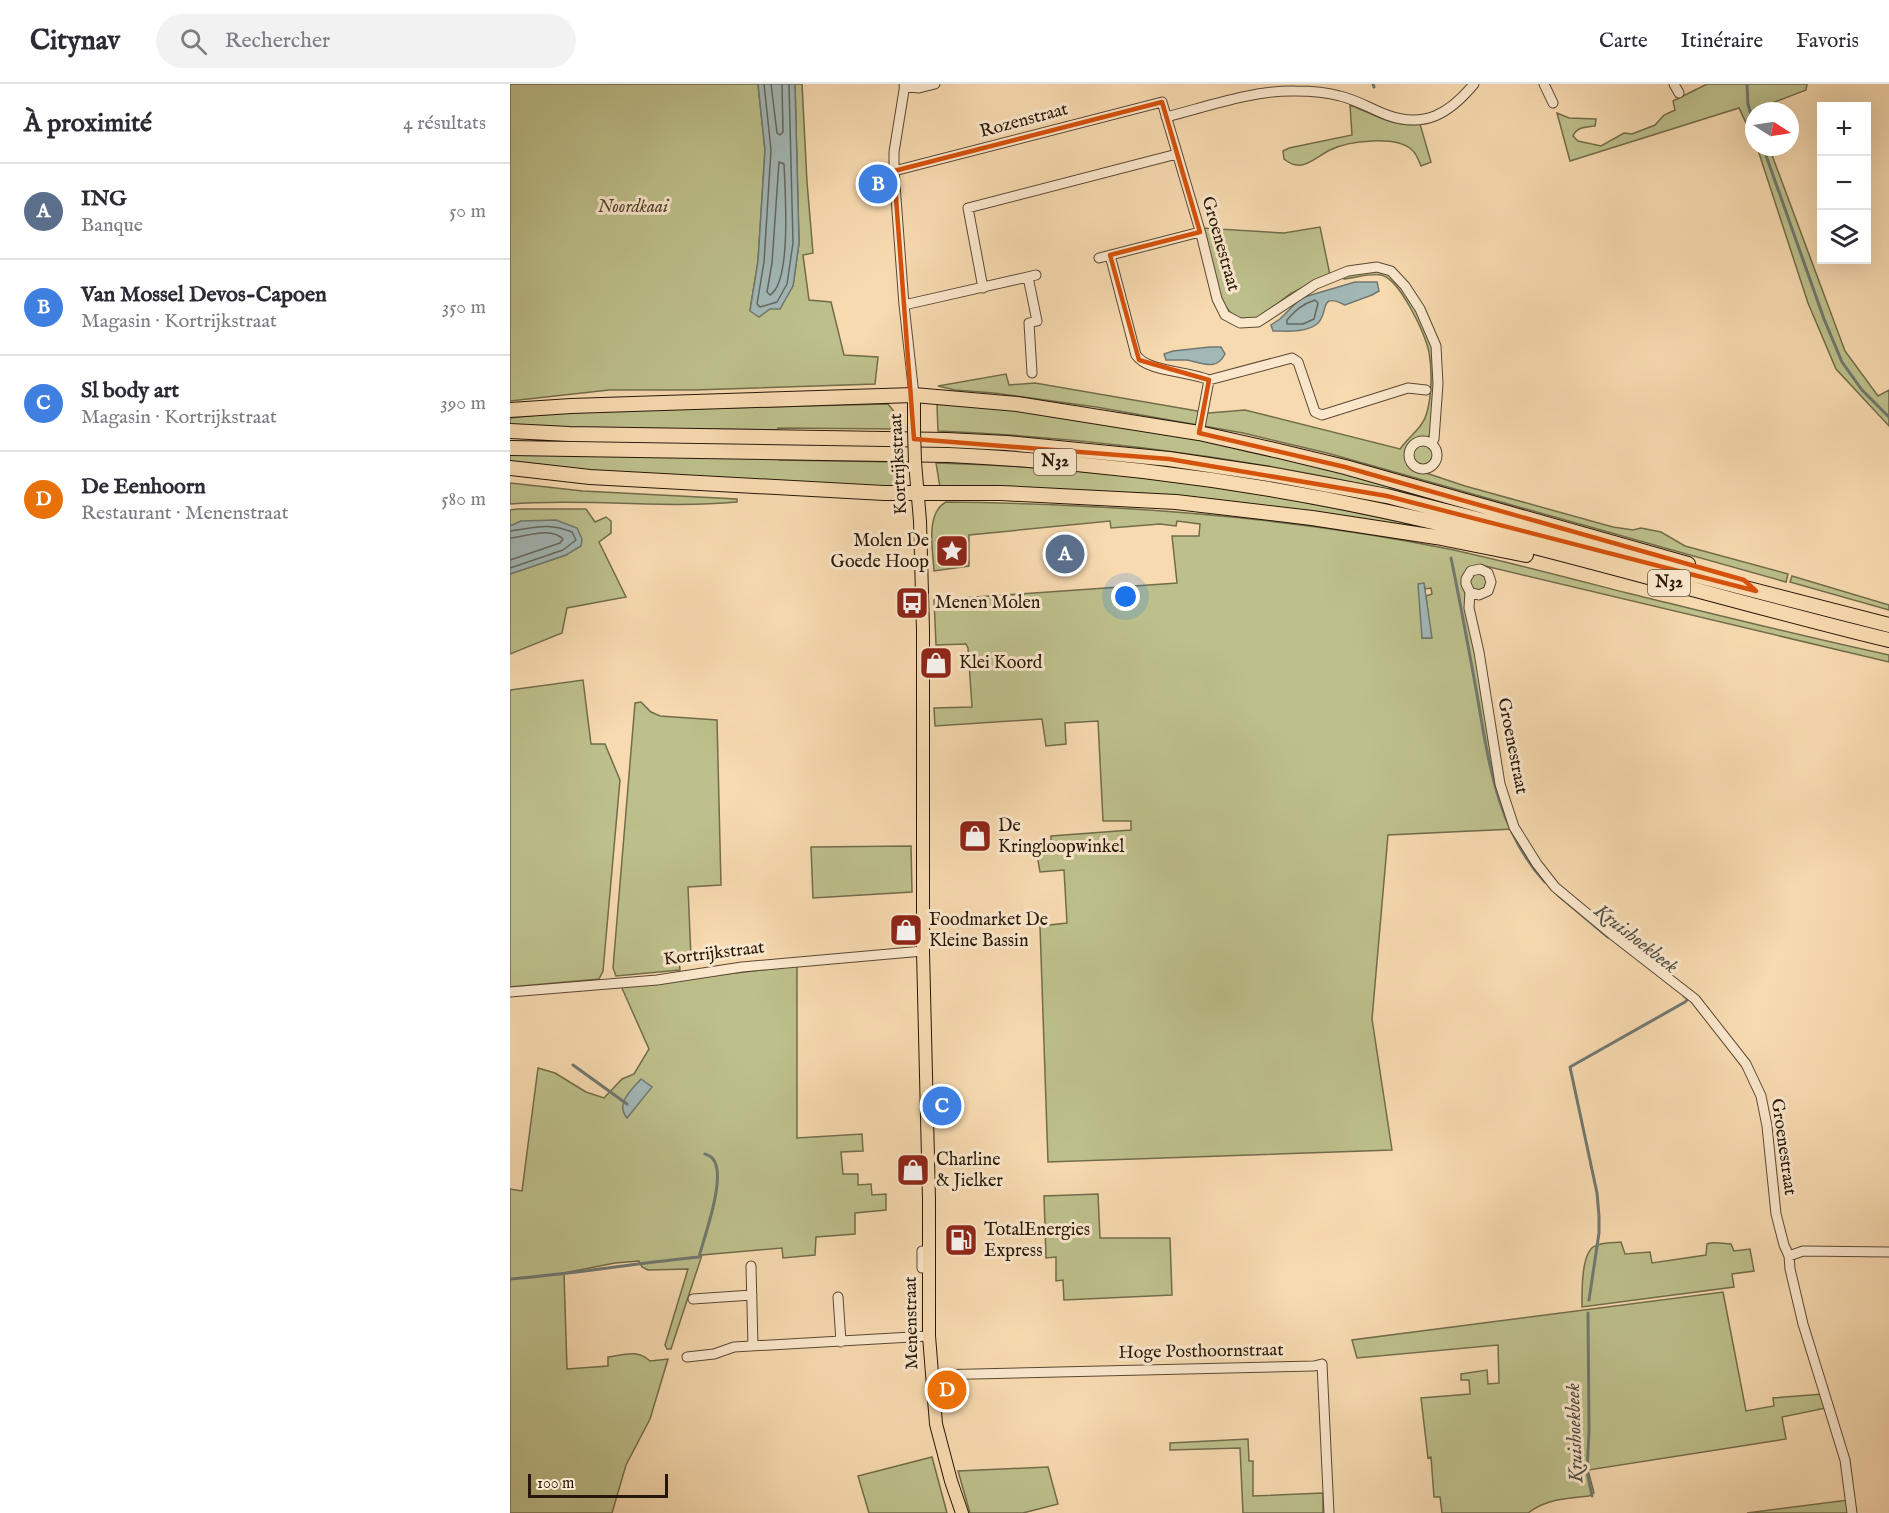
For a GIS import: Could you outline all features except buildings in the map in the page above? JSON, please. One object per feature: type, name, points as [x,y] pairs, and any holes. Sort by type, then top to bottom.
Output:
[{"type":"highway","points":[[510,410],[914,395],[1017,404],[1199,433],[1345,467],[1744,580],[1756,591]]},
{"type":"highway","name":"N32","points":[[510,431],[946,440],[1007,443],[1169,459],[1269,474],[1387,496],[1889,625]]},
{"type":"highway","name":"N32","points":[[510,448],[949,455],[1097,465],[1267,489],[1383,511],[1889,640]]},
{"type":"highway","points":[[510,468],[634,480],[884,494],[1001,493],[1095,497],[1252,510],[1436,537],[1556,561],[1590,562]]},
{"type":"main road","name":"Kortrijkstraat","points":[[914,395],[923,630],[923,951],[929,1200]]},
{"type":"main road","name":"Menenstraat","points":[[929,1200],[929,1336],[936,1424],[962,1513]]},
{"type":"street","points":[[904,85],[919,88],[935,84]]},
{"type":"street","points":[[1166,117],[1259,94],[1292,90],[1340,96],[1386,115],[1400,119],[1421,120],[1453,106],[1474,84]]},
{"type":"street","points":[[1544,84],[1553,103]]},
{"type":"street","name":"Kortrijkstraat","points":[[904,85],[894,152],[894,171],[904,305],[914,395]]},
{"type":"street","name":"Groenestraat","points":[[1162,102],[1217,299],[1225,315],[1240,323],[1258,322],[1316,284],[1348,271],[1377,267],[1396,274],[1420,309],[1436,346],[1438,384],[1434,439],[1431,444]]},
{"type":"street","name":"Rozenstraat","points":[[894,171],[1162,102]]},
{"type":"street","points":[[983,288],[968,208],[1176,154]]},
{"type":"street","points":[[1099,258],[1200,232]]},
{"type":"street","points":[[1110,255],[1136,355],[1139,360],[1149,366],[1199,375],[1209,380],[1292,358],[1298,362],[1315,412],[1322,415],[1408,388],[1426,390]]},
{"type":"street","points":[[904,305],[1032,276],[1037,321],[1029,323],[1032,373]]},
{"type":"street","points":[[1199,433],[1209,380]]},
{"type":"street","name":"Groenestraat","points":[[1470,592],[1469,608],[1479,652],[1500,784],[1514,827],[1537,864],[1556,887],[1695,999],[1746,1064],[1761,1096],[1767,1126],[1776,1214],[1784,1245],[1790,1256],[1790,1269],[1803,1324],[1845,1460],[1851,1513]]},
{"type":"street","name":"Kortrijkstraat","points":[[510,992],[657,980],[742,967],[923,951]]},
{"type":"street","points":[[1790,1256],[1803,1251],[1889,1252]]},
{"type":"street","points":[[751,1266],[753,1346]]},
{"type":"street","points":[[693,1299],[752,1295]]},
{"type":"street","points":[[838,1297],[841,1342]]},
{"type":"street","points":[[687,1357],[714,1354],[734,1347],[929,1336]]},
{"type":"street","name":"Hoge Posthoornstraat","points":[[931,1375],[1322,1364],[1329,1513]]},
{"type":"highlighted area","points":[[1162,102],[1200,232],[1110,255],[1139,360],[1209,380],[1199,433],[1345,467],[1744,580],[1756,591],[1387,496],[1169,459],[914,439],[894,171]]},
{"type":"green space","name":"Noordkaai","points":[[510,84],[758,84],[765,150],[758,261],[750,310],[764,312],[793,286],[799,243],[795,84],[802,84],[813,253],[803,255],[809,300],[831,302],[844,355],[878,357],[875,384],[694,390],[609,390],[510,401]]},
{"type":"green space","points":[[1707,84],[1807,84],[1806,90],[1775,102],[1745,102],[1745,121],[1739,108],[1570,161],[1557,113],[1569,118],[1596,119],[1595,126],[1579,129],[1573,136],[1578,141],[1601,146],[1624,133],[1632,134],[1655,125],[1664,115],[1675,110],[1673,101]]},
{"type":"green space","points":[[1350,105],[1393,122],[1420,124],[1431,162],[1421,166],[1416,155],[1405,145],[1384,141],[1348,144],[1330,150],[1302,165],[1290,163],[1284,159],[1283,151],[1289,148],[1352,135]]},
{"type":"green space","points":[[1760,156],[1772,156],[1845,351],[1878,396],[1889,390],[1889,426],[1836,369],[1808,303]]},
{"type":"green space","points":[[1320,227],[1330,275],[1292,293],[1254,319],[1241,319],[1231,313],[1216,287],[1202,228],[1284,233]]},
{"type":"green space","points":[[1381,271],[1395,276],[1425,323],[1436,362],[1430,435],[1412,443],[1408,451],[1408,463],[1417,470],[1465,486],[1613,527],[1633,530],[1641,528],[1661,532],[1685,546],[1788,574],[1786,582],[1327,453],[1243,433],[1096,407],[938,386],[1006,374],[1009,385],[1035,383],[1209,413],[1245,410],[1400,449],[1420,427],[1429,405],[1430,359],[1411,308],[1396,286],[1381,275],[1344,279],[1343,275]]},
{"type":"green space","points":[[940,402],[1083,418],[1269,452],[1451,501],[1450,504],[1387,489],[1260,465],[1131,446],[1002,434],[938,431],[937,406]]},
{"type":"green space","points":[[888,404],[899,418],[898,429],[510,427],[510,418],[564,412]]},
{"type":"green space","points":[[1423,445],[1430,448],[1433,455],[1430,462],[1423,465],[1416,462],[1413,455],[1416,448]]},
{"type":"green space","points":[[510,454],[778,457],[779,460],[897,462],[897,479],[893,487],[576,470],[510,462]]},
{"type":"green space","points":[[936,463],[1066,470],[1239,491],[1317,504],[1443,531],[1443,534],[1421,530],[940,487]]},
{"type":"green space","points":[[510,483],[583,491],[737,499],[737,502],[510,504]]},
{"type":"green space","points":[[946,502],[1137,509],[1265,520],[1391,538],[1476,555],[1889,655],[1889,662],[1481,565],[1469,568],[1463,576],[1466,600],[1513,829],[1388,835],[1372,1019],[1392,1150],[1048,1162],[1040,926],[1067,923],[1064,870],[1040,872],[1037,855],[1051,854],[1051,836],[1131,830],[1131,821],[1103,821],[1098,721],[1065,723],[1066,744],[1046,746],[1042,719],[935,726],[934,708],[972,707],[968,648],[966,644],[936,645],[934,600],[1177,583],[1172,536],[1199,536],[1200,524],[1177,521],[1176,526],[1160,524],[1111,528],[1110,521],[969,535],[969,566],[934,571],[932,533],[939,507]],"holes":[[[1424,584],[1425,589],[1431,588],[1432,594],[1426,596],[1431,638],[1422,638]]]},
{"type":"green space","points":[[586,509],[595,522],[606,517],[611,521],[611,533],[599,542],[626,597],[567,608],[562,633],[510,654],[510,574],[566,555],[521,521],[510,526],[510,510]]},
{"type":"green space","points":[[1480,571],[1488,579],[1483,590],[1474,591],[1468,579]]},
{"type":"green space","points":[[1792,576],[1889,605],[1889,610],[1790,582]]},
{"type":"green space","points":[[583,680],[591,744],[605,744],[620,780],[603,971],[599,979],[510,987],[510,690]]},
{"type":"green space","points":[[641,702],[651,712],[660,716],[717,720],[721,885],[688,887],[691,959],[679,960],[680,970],[616,976],[613,968],[635,703]]},
{"type":"green space","points":[[911,846],[912,892],[813,898],[811,847]]},
{"type":"green space","points":[[797,966],[797,1138],[862,1134],[863,1151],[841,1152],[843,1174],[858,1174],[858,1185],[871,1184],[872,1195],[886,1194],[886,1210],[855,1213],[855,1234],[816,1237],[815,1255],[783,1258],[782,1248],[702,1255],[671,1349],[667,1349],[665,1345],[688,1269],[648,1270],[642,1267],[639,1261],[615,1263],[564,1273],[567,1369],[608,1366],[608,1357],[625,1354],[640,1355],[650,1361],[668,1359],[650,1419],[626,1465],[612,1513],[510,1513],[510,1189],[522,1191],[538,1068],[555,1073],[586,1092],[604,1098],[622,1079],[634,1074],[649,1049],[621,986]]},
{"type":"green space","points":[[1098,1194],[1100,1238],[1170,1238],[1172,1295],[1064,1300],[1063,1280],[1056,1281],[1056,1257],[1046,1258],[1044,1196]]},
{"type":"green space","points":[[1621,1242],[1625,1254],[1650,1252],[1652,1263],[1706,1255],[1707,1244],[1710,1243],[1731,1244],[1734,1251],[1750,1249],[1754,1271],[1732,1274],[1734,1287],[1582,1307],[1583,1275],[1589,1252],[1599,1244]]},
{"type":"green space","points":[[1723,1292],[1746,1411],[1774,1406],[1773,1398],[1823,1394],[1826,1408],[1782,1417],[1786,1439],[1588,1470],[1594,1493],[1589,1496],[1550,1502],[1528,1513],[1442,1513],[1440,1497],[1434,1497],[1431,1457],[1428,1458],[1421,1398],[1470,1394],[1469,1380],[1461,1380],[1461,1374],[1487,1370],[1488,1384],[1499,1383],[1498,1345],[1357,1358],[1352,1340]]},
{"type":"green space","points":[[1248,1439],[1249,1461],[1253,1461],[1253,1496],[1323,1493],[1323,1513],[1243,1513],[1240,1448],[1170,1450],[1170,1443]]},
{"type":"green space","points":[[932,1457],[947,1513],[869,1513],[858,1476]]},
{"type":"green space","points":[[1048,1467],[1058,1504],[1023,1513],[970,1513],[958,1471]]},
{"type":"green space","points":[[1848,1500],[1849,1513],[1747,1513]]},
{"type":"water","points":[[758,84],[795,84],[799,243],[793,286],[780,309],[770,309],[759,317],[750,311],[758,261],[765,150]]},
{"type":"water","points":[[1355,282],[1377,282],[1379,291],[1345,305],[1336,301],[1327,302],[1321,320],[1307,329],[1273,331],[1271,325],[1301,298]]},
{"type":"water","points":[[1221,347],[1225,354],[1217,363],[1203,364],[1186,360],[1166,360],[1164,354],[1173,351]]},
{"type":"water","points":[[556,520],[577,528],[582,539],[581,546],[566,555],[510,574],[510,526],[521,521]]},
{"type":"water","points":[[1424,583],[1432,638],[1422,638],[1418,584]]},
{"type":"water","points":[[641,1079],[652,1087],[627,1118],[623,1108],[624,1102],[629,1092]]},
{"type":"waterway","points":[[1747,84],[1748,102]]},
{"type":"waterway","points":[[1766,156],[1824,319],[1842,362],[1862,390],[1889,417]]},
{"type":"waterway","name":"Kruishoekbeek","points":[[1451,558],[1490,766],[1497,791],[1515,839],[1528,861],[1545,882]]},
{"type":"waterway","name":"Kruishoekbeek","points":[[1558,895],[1608,937]]},
{"type":"waterway","name":"Kruishoekbeek","points":[[1589,1300],[1599,1233],[1599,1216],[1597,1193],[1570,1067],[1685,1002],[1688,999],[1684,996]]},
{"type":"waterway","points":[[573,1065],[627,1104]]},
{"type":"waterway","points":[[510,1279],[699,1257],[713,1207],[717,1179],[717,1167],[713,1159],[705,1154]]},
{"type":"waterway","name":"Kruishoekbeek","points":[[1588,1313],[1587,1471],[1592,1496]]},
{"type":"place","name":"Van Mossel Devos-Capoen","points":[[878,184]]},
{"type":"place","name":"Molen De Goede Hoop","points":[[952,551]]},
{"type":"place","name":"ING","points":[[1065,554]]},
{"type":"place","name":"Menen Molen","points":[[912,603]]},
{"type":"place","name":"Klei Koord","points":[[936,663]]},
{"type":"place","name":"De Kringloopwinkel","points":[[975,836]]},
{"type":"place","name":"Foodmarket De Kleine Bassin","points":[[906,930]]},
{"type":"place","name":"Sl body art","points":[[942,1106]]},
{"type":"place","name":"Charline & Jielker","points":[[913,1170]]},
{"type":"place","name":"TotalEnergies Express","points":[[961,1240]]},
{"type":"place","name":"De Eenhoorn","points":[[947,1390]]}]
